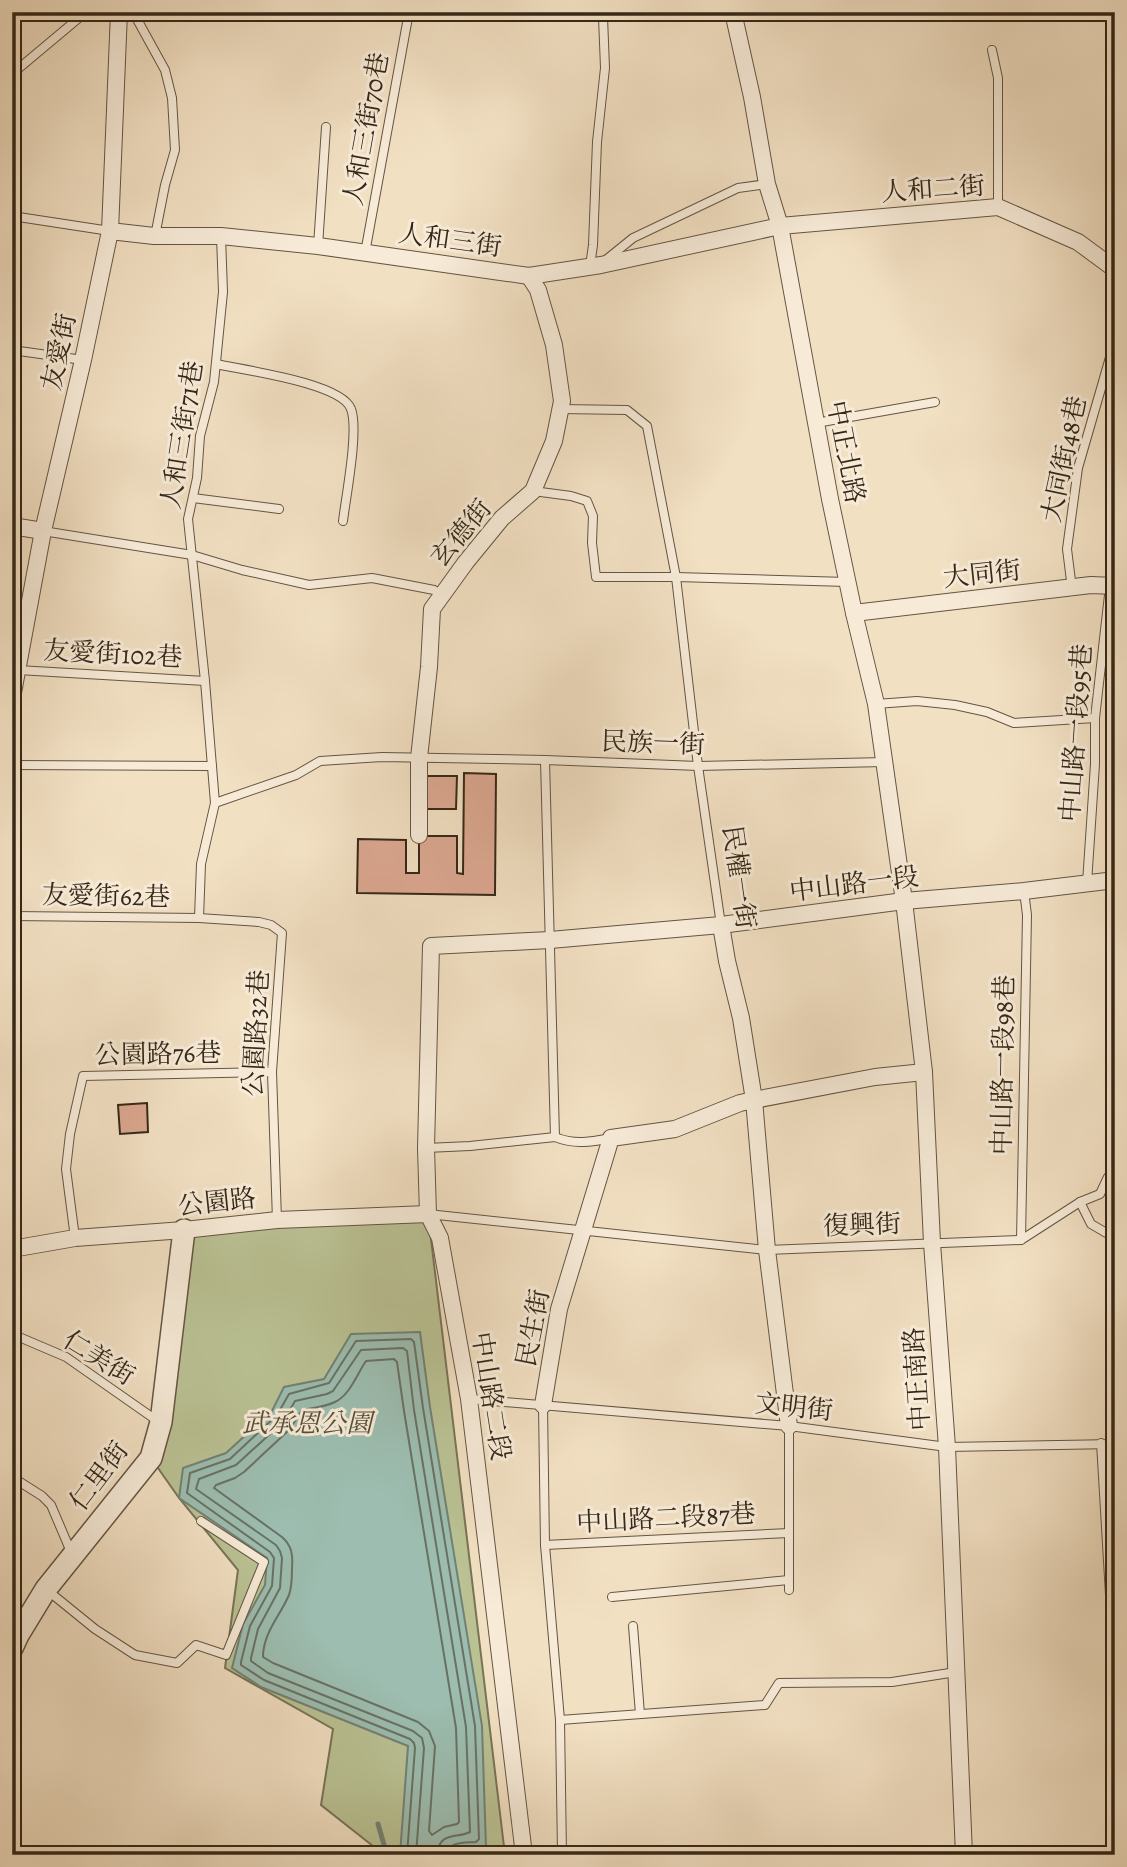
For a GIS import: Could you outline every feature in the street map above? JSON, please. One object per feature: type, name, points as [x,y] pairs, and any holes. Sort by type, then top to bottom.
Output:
[{"type":"street","name":"友愛街","points":[[14,683],[43,531],[110,232],[119,12]]},
{"type":"street","name":"中正北路","points":[[733,12],[752,97],[767,184],[780,226],[847,582],[876,704],[904,901]]},
{"type":"street","name":"人和二街","points":[[780,226],[998,207],[1078,242],[1114,269]]},
{"type":"street","name":"人和三街","points":[[110,232],[155,236],[222,236],[318,246],[529,276],[595,265],[780,226]]},
{"type":"street","name":"玄德街","points":[[419,835],[419,758],[432,609],[502,518],[533,491],[554,441],[562,401],[554,345],[538,290],[529,276]]},
{"type":"street","points":[[12,526],[43,531]]},
{"type":"street","name":"大同街","points":[[854,613],[1091,585],[1112,586]]},
{"type":"street","name":"中山路一段","points":[[431,946],[550,940],[721,925],[904,901],[1115,880]]},
{"type":"street","name":"中正南路","points":[[904,901],[924,1072],[932,1243],[947,1447],[964,1855]]},
{"type":"street","name":"民權一街","points":[[721,925],[741,1018],[754,1100],[767,1250],[789,1426]]},
{"type":"street","name":"中山路二段","points":[[431,946],[426,1148],[428,1214],[440,1238],[469,1399],[524,1855]]},
{"type":"street","points":[[611,1138],[675,1129],[740,1102],[875,1077],[924,1072]]},
{"type":"street","name":"民生街","points":[[543,1405],[559,1309],[611,1138]]},
{"type":"street","name":"公園路","points":[[12,1249],[75,1238],[277,1220],[428,1214]]},
{"type":"street","name":"仁里街","points":[[12,1648],[46,1589],[151,1458],[161,1422],[184,1230]]},
{"type":"lane","points":[[12,74],[86,12]]},
{"type":"lane","points":[[133,12],[165,70],[172,98],[175,150],[155,236]]},
{"type":"lane","name":"人和三街70巷","points":[[365,253],[409,12]]},
{"type":"lane","points":[[464,12],[488,17],[603,17],[639,12]]},
{"type":"lane","points":[[603,17],[605,68],[597,142],[593,245],[595,265],[633,238],[738,188],[767,184]]},
{"type":"lane","points":[[992,50],[998,78],[998,207]]},
{"type":"lane","points":[[318,246],[326,127]]},
{"type":"lane","points":[[12,216],[110,232]]},
{"type":"lane","name":"人和三街71巷","points":[[199,918],[201,864],[215,803],[188,519],[197,478],[200,436],[215,382],[223,292],[222,236]]},
{"type":"lane","name":"大同街48巷","points":[[1072,589],[1067,549],[1079,468],[1115,340]]},
{"type":"lane","points":[[12,350],[83,360]]},
{"type":"lane","points":[[216,365],[318,386],[339,395],[351,407],[354,436],[343,521]]},
{"type":"lane","points":[[816,423],[934,402]]},
{"type":"lane","name":"民權一街","points":[[560,409],[627,410],[647,426],[676,577],[698,766],[721,925]]},
{"type":"lane","points":[[533,491],[587,501],[593,516],[592,543],[596,577],[847,582]]},
{"type":"lane","points":[[193,498],[279,509]]},
{"type":"lane","points":[[43,531],[192,555],[242,570],[309,585],[372,578],[434,590],[442,596]]},
{"type":"lane","name":"中山路一段95巷","points":[[1087,883],[1095,764],[1095,718],[1112,586]]},
{"type":"lane","name":"友愛街102巷","points":[[14,683],[205,681]]},
{"type":"lane","points":[[876,704],[917,701],[955,705],[987,712],[1014,723],[1095,718]]},
{"type":"lane","name":"民族一街","points":[[215,803],[296,775],[320,761],[382,757],[698,766],[885,762]]},
{"type":"lane","points":[[545,760],[555,1137]]},
{"type":"lane","points":[[12,765],[212,766]]},
{"type":"lane","name":"中山路一段98巷","points":[[1021,1240],[1027,915],[1024,891]]},
{"type":"lane","name":"友愛街62巷","points":[[12,916],[199,918]]},
{"type":"lane","name":"公園路32巷","points":[[199,918],[259,922],[271,925],[282,933],[272,1072],[277,1220]]},
{"type":"lane","name":"公園路76巷","points":[[75,1238],[66,1169],[70,1134],[83,1076],[272,1072]]},
{"type":"lane","points":[[426,1148],[555,1137],[568,1143],[611,1138]]},
{"type":"lane","points":[[1021,1240],[1080,1202],[1100,1194],[1108,1177],[1115,1175]]},
{"type":"lane","points":[[1080,1202],[1091,1224],[1115,1238]]},
{"type":"lane","name":"復興街","points":[[428,1214],[767,1250],[1021,1240]]},
{"type":"lane","name":"仁美街","points":[[12,1334],[66,1357],[161,1422]]},
{"type":"lane","name":"文明街","points":[[469,1399],[789,1426],[947,1447],[1115,1444]]},
{"type":"lane","name":"民生街","points":[[543,1405],[545,1545],[560,1720],[562,1855]]},
{"type":"lane","points":[[612,1597],[789,1585],[789,1426]]},
{"type":"lane","points":[[1101,1443],[1115,1679]]},
{"type":"lane","points":[[12,1477],[42,1496],[51,1506],[73,1555]]},
{"type":"lane","points":[[46,1589],[95,1629],[135,1654],[177,1663],[196,1645],[226,1655],[264,1562],[201,1521]]},
{"type":"lane","name":"中山路二段87巷","points":[[545,1545],[789,1533]]},
{"type":"lane","points":[[633,1626],[640,1714]]},
{"type":"lane","points":[[560,1720],[765,1704],[779,1684],[892,1682],[956,1672]]},
{"type":"lane","points":[[1112,1747],[1115,1808]]},
{"type":"green space","name":"武承恩公園","points":[[428,1214],[505,1855],[379,1855],[378,1850],[321,1805],[333,1729],[225,1668],[238,1570],[179,1498],[151,1458],[184,1230]]},
{"type":"water","points":[[420,1332],[482,1726],[486,1848],[432,1855],[400,1855],[408,1746],[261,1687],[232,1668],[243,1624],[265,1585],[267,1558],[179,1498],[183,1468],[226,1453],[272,1411],[284,1387],[324,1379],[351,1334]]},
{"type":"building","points":[[464,773],[496,774],[495,895],[357,893],[358,839],[406,840],[406,873],[419,873],[419,836],[457,836],[457,873],[463,874]]},
{"type":"building","points":[[426,776],[457,776],[456,809],[426,809]]},
{"type":"building","points":[[147,1103],[148,1132],[120,1134],[118,1105]]},
{"type":"waterway","points":[[378,1824],[387,1855]]}]
